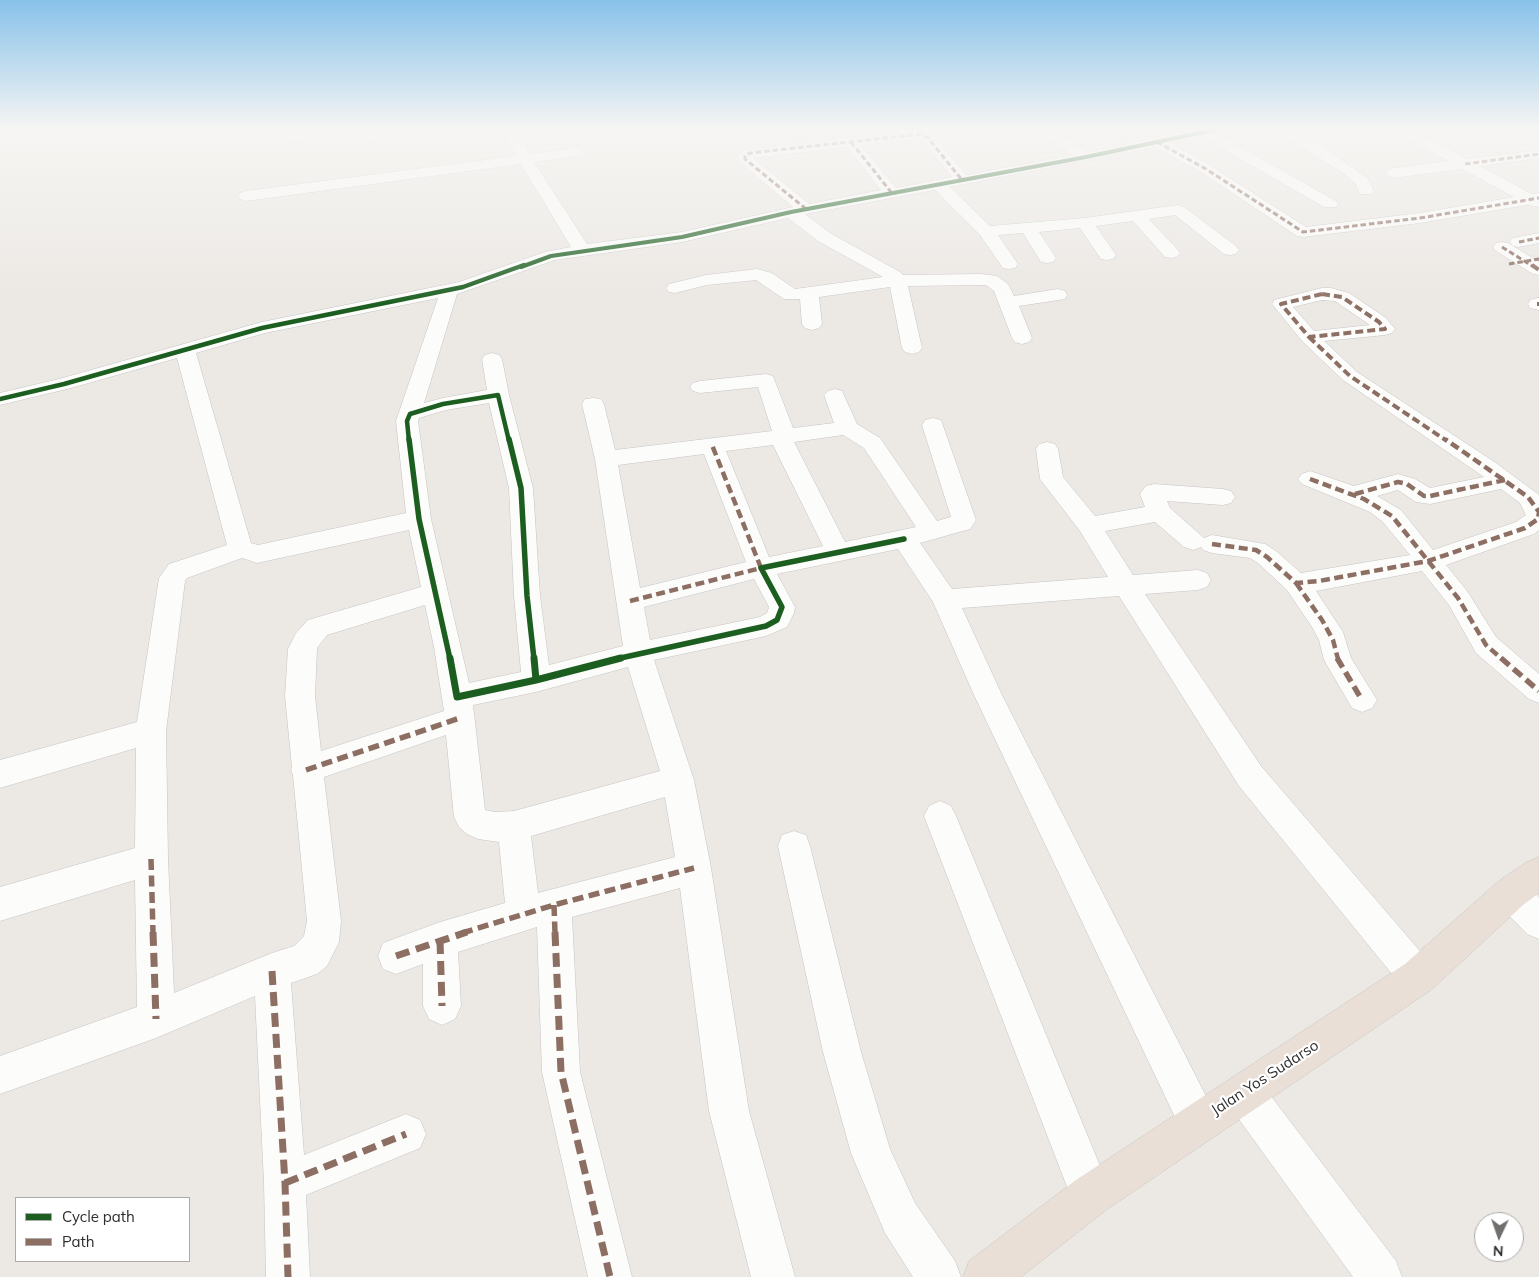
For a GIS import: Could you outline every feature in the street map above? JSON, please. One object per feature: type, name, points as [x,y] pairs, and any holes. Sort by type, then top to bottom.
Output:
[{"type":"highway","name":"Jalan Yos Sudarso","points":[[985,1277],[1091,1195],[1418,977],[1525,883]]},
{"type":"street","points":[[246,196],[310,188]]},
{"type":"street","points":[[543,188],[582,250]]},
{"type":"street","points":[[775,188],[824,237],[887,271],[898,281],[912,348]]},
{"type":"street","points":[[887,188],[891,192]]},
{"type":"street","points":[[0,399],[64,384],[262,328],[449,291],[551,256],[682,237],[798,211],[917,188]]},
{"type":"street","points":[[942,188],[986,231],[1009,264]]},
{"type":"street","points":[[1235,188],[1303,232],[1420,218],[1536,201]]},
{"type":"street","points":[[1301,188],[1330,204]]},
{"type":"street","points":[[1510,188],[1536,201]]},
{"type":"street","points":[[986,231],[1138,217],[1174,207],[1212,234],[1230,250]]},
{"type":"street","points":[[1138,217],[1171,253]]},
{"type":"street","points":[[1085,223],[1107,255]]},
{"type":"street","points":[[1028,228],[1047,258]]},
{"type":"street","points":[[1519,242],[1539,238]]},
{"type":"street","points":[[1502,248],[1528,264]]},
{"type":"street","points":[[676,288],[706,280],[757,274],[766,276],[791,295],[898,281],[961,278],[991,280],[1002,288],[1022,338]]},
{"type":"street","points":[[449,291],[410,414],[406,421],[419,519],[436,592],[459,708],[470,817],[478,824],[495,827],[514,826],[678,780]]},
{"type":"street","points":[[809,293],[812,324]]},
{"type":"street","points":[[1008,302],[1058,295]]},
{"type":"street","points":[[1296,583],[1319,581],[1428,561],[1524,528],[1538,519],[1539,512],[1528,497],[1350,376],[1309,337]]},
{"type":"street","points":[[185,349],[237,541],[242,549]]},
{"type":"street","points":[[492,359],[498,395],[521,488],[527,596],[536,680]]},
{"type":"street","points":[[700,387],[766,380],[782,437],[838,552]]},
{"type":"street","points":[[410,414],[443,404],[498,395]]},
{"type":"street","points":[[834,395],[847,428],[872,443],[931,531]]},
{"type":"street","points":[[593,404],[606,459],[638,653],[678,780],[694,868],[729,1111],[772,1277]]},
{"type":"street","points":[[630,601],[761,568],[904,539],[961,523],[964,520],[932,425]]},
{"type":"street","points":[[606,459],[847,428]]},
{"type":"street","points":[[306,770],[459,708],[536,680],[638,653],[766,626],[778,620],[782,607],[761,568],[712,445]]},
{"type":"street","points":[[1046,449],[1048,470],[1052,479],[1090,525],[1126,585],[1250,776],[1418,977]]},
{"type":"street","points":[[1310,479],[1355,494],[1392,516],[1458,598],[1486,645],[1539,691]]},
{"type":"street","points":[[1355,494],[1398,482],[1407,484],[1424,496],[1430,496],[1504,480]]},
{"type":"street","points":[[1223,497],[1154,492],[1152,494],[1160,513],[1203,543],[1256,550],[1267,557],[1296,583],[1322,620],[1333,640],[1338,660],[1362,700]]},
{"type":"street","points":[[1090,525],[1160,513]]},
{"type":"street","points":[[156,1019],[151,859],[151,731],[172,578],[178,571],[242,549],[258,554],[419,519]]},
{"type":"street","points":[[904,539],[945,599],[988,695],[1198,1122]]},
{"type":"street","points":[[945,599],[1198,580]]},
{"type":"street","points":[[0,1075],[156,1019],[272,971],[304,960],[314,953],[321,942],[324,921],[306,770],[300,696],[302,649],[318,627],[436,592]]},
{"type":"street","points":[[0,774],[151,731]]},
{"type":"street","points":[[940,816],[1091,1195]]},
{"type":"street","points":[[514,826],[538,910],[562,1072],[610,1277]]},
{"type":"street","points":[[794,846],[842,1052],[871,1153],[900,1218],[938,1277]]},
{"type":"street","points":[[0,904],[151,859]]},
{"type":"street","points":[[396,956],[440,940],[538,910],[694,868]]},
{"type":"street","points":[[1525,883],[1539,922]]},
{"type":"street","points":[[440,940],[442,1006]]},
{"type":"street","points":[[272,971],[285,1183],[288,1277]]},
{"type":"street","points":[[1244,1093],[1380,1277]]},
{"type":"street","points":[[285,1183],[406,1134]]},
{"type":"marked path","points":[[780,188],[806,209]]},
{"type":"marked path","points":[[887,188],[891,192]]},
{"type":"marked path","points":[[1235,188],[1303,232],[1420,218],[1539,198]]},
{"type":"marked path","points":[[1519,242],[1539,238]]},
{"type":"marked path","points":[[1502,247],[1539,270]]},
{"type":"marked path","points":[[1509,264],[1539,259]]},
{"type":"marked path","points":[[1212,544],[1256,550],[1267,557],[1296,583],[1319,581],[1428,561],[1525,528],[1538,519],[1539,512],[1528,497],[1350,376],[1309,337],[1281,304],[1322,294],[1331,294],[1342,297],[1379,322],[1385,329],[1309,337]]},
{"type":"marked path","points":[[630,601],[761,568],[712,445]]},
{"type":"marked path","points":[[1310,479],[1364,499],[1392,516],[1458,598],[1486,645],[1539,691]]},
{"type":"marked path","points":[[1355,494],[1398,482],[1407,484],[1424,496],[1430,496],[1505,480]]},
{"type":"marked path","points":[[1296,583],[1322,620],[1333,640],[1338,660],[1362,700]]},
{"type":"marked path","points":[[306,770],[460,718]]},
{"type":"marked path","points":[[151,859],[156,1019]]},
{"type":"marked path","points":[[396,956],[440,940],[554,905],[694,868]]},
{"type":"marked path","points":[[554,905],[561,1072],[610,1277]]},
{"type":"marked path","points":[[440,940],[442,1006]]},
{"type":"marked path","points":[[272,971],[285,1183],[288,1277]]},
{"type":"marked path","points":[[285,1183],[406,1134]]},
{"type":"cycle path","points":[[0,399],[64,384],[262,328],[463,287],[551,256],[682,237],[791,212],[922,188]]},
{"type":"cycle path","points":[[536,680],[527,596],[521,488],[498,395],[443,404],[410,414],[407,421],[419,519],[448,647],[457,697],[536,680],[638,653],[766,626],[777,620],[782,607],[761,568],[904,539]]}]
